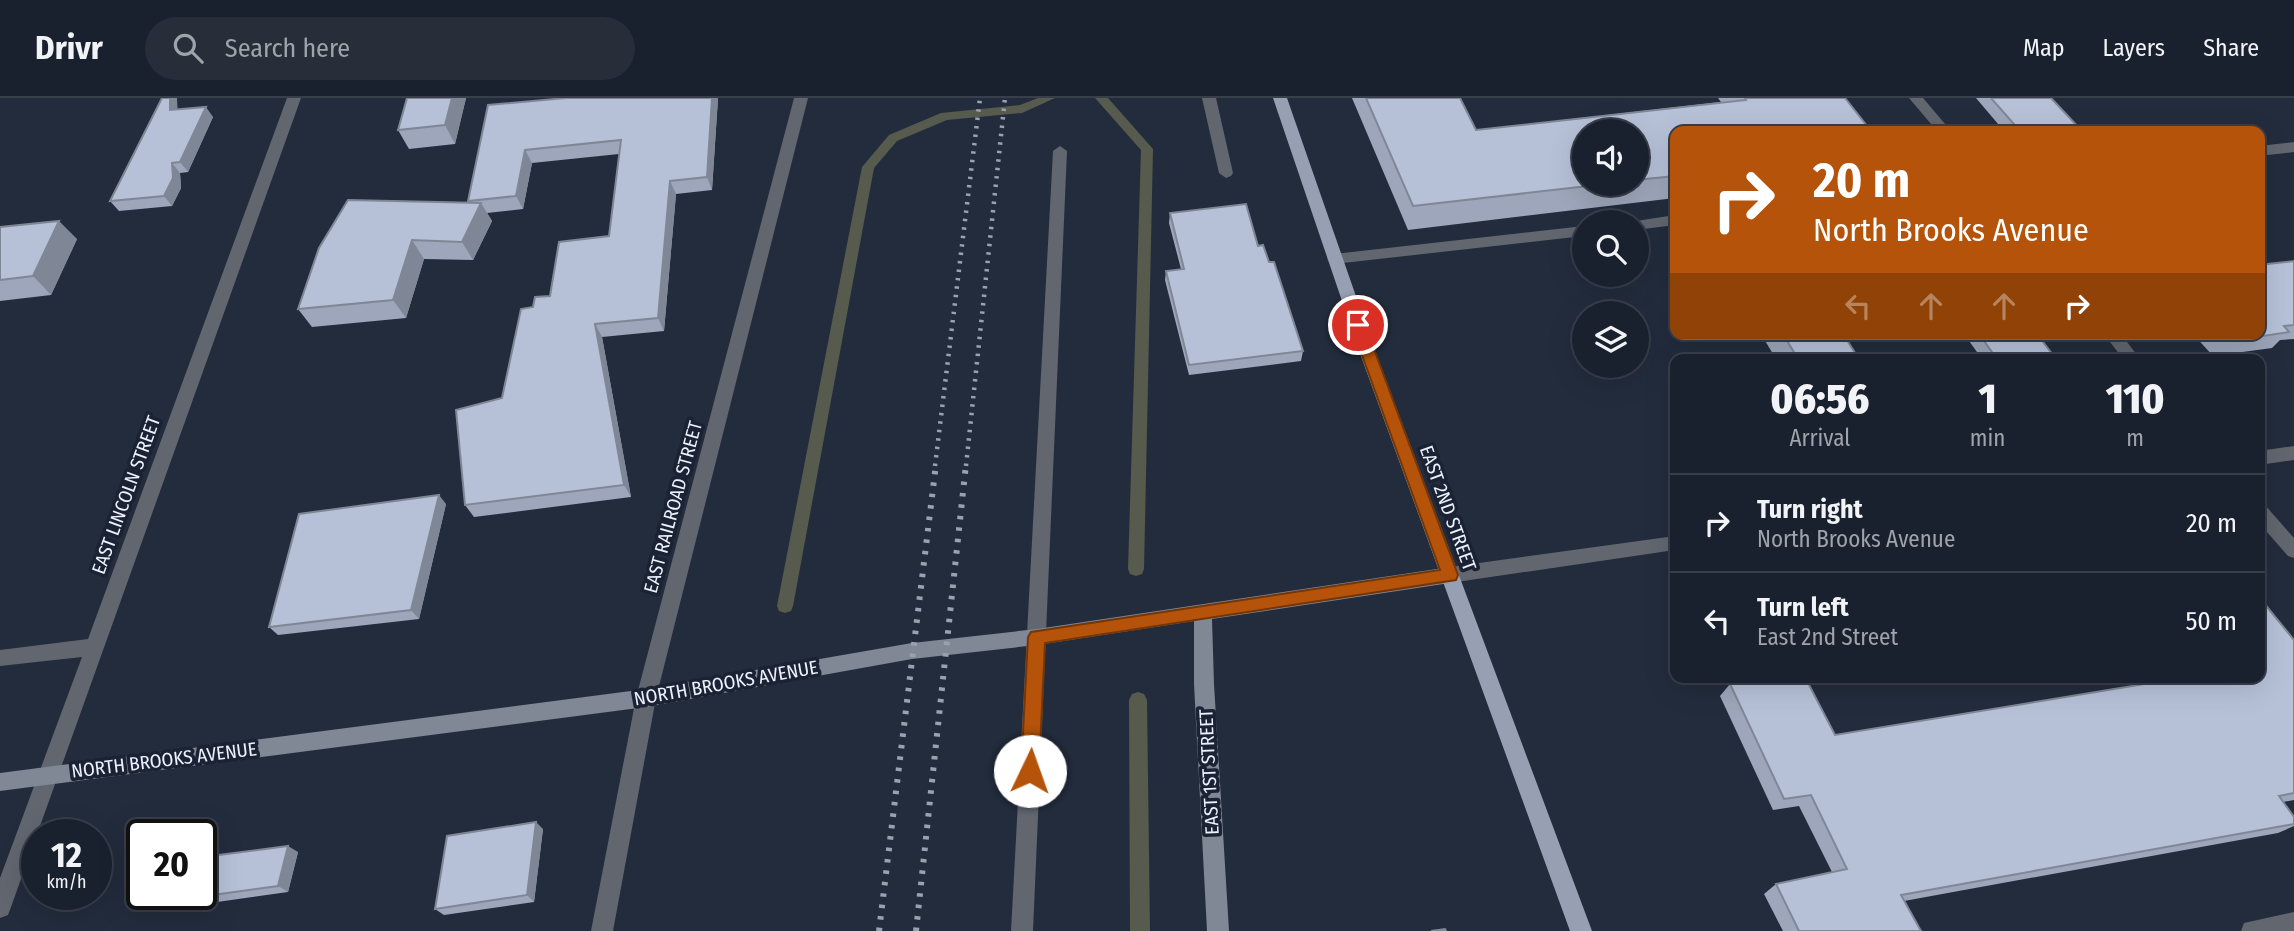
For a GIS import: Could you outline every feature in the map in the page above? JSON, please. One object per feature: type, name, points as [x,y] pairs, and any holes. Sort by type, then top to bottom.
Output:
[{"type":"main road","name":"EAST 2ND STREET","points":[[1280,98],[1334,259],[1581,931]]},
{"type":"street","name":"EAST LINCOLN STREET","points":[[0,907],[294,98]]},
{"type":"street","name":"EAST RAILROAD STREET","points":[[602,931],[646,698],[801,98]]},
{"type":"street","points":[[1209,98],[1226,173]]},
{"type":"street","points":[[1916,98],[1940,126]]},
{"type":"street","points":[[2265,150],[2294,147]]},
{"type":"street","points":[[1022,931],[1060,151]]},
{"type":"street","points":[[1649,223],[1670,221]]},
{"type":"street","points":[[1334,259],[1572,232]]},
{"type":"street","points":[[2117,340],[2129,354]]},
{"type":"street","points":[[2265,457],[2294,453]]},
{"type":"street","points":[[2265,517],[2294,551]]},
{"type":"street","points":[[1450,575],[1670,544]]},
{"type":"street","name":"NORTH BROOKS AVENUE","points":[[0,782],[646,698],[912,651],[1037,637],[1450,575]]},
{"type":"street","name":"EAST 1ST STREET","points":[[1203,613],[1204,684],[1218,931]]},
{"type":"street","points":[[0,659],[93,647]]},
{"type":"street","points":[[2252,931],[2294,923]]},
{"type":"building","points":[[162,98],[170,98],[170,110],[206,107],[180,162],[172,163],[173,178],[164,196],[110,201]]},
{"type":"building","points":[[407,98],[452,98],[445,125],[398,130]]},
{"type":"building","points":[[566,98],[712,98],[707,177],[670,181],[658,318],[595,324],[624,485],[465,505],[456,410],[502,398],[521,309],[533,307],[535,297],[550,296],[559,242],[609,236],[621,140],[525,150],[516,196],[468,201],[488,105]]},
{"type":"building","points":[[1366,98],[1460,98],[1476,130],[1572,119],[1572,188],[1413,206]]},
{"type":"building","points":[[1745,98],[1845,98],[1867,126],[1670,126],[1670,177],[1649,179],[1649,119],[1575,119],[1746,100]]},
{"type":"building","points":[[1991,98],[2051,98],[2077,126],[2016,126]]},
{"type":"building","points":[[348,200],[481,203],[462,242],[412,240],[393,300],[298,309],[319,248]]},
{"type":"building","points":[[1246,204],[1258,246],[1263,245],[1269,262],[1274,262],[1303,351],[1189,365],[1166,271],[1184,269],[1170,213]]},
{"type":"building","points":[[59,221],[33,276],[0,280],[0,227]]},
{"type":"building","points":[[2294,261],[2294,325],[2284,326],[2289,332],[2265,336],[2265,264]]},
{"type":"building","points":[[1787,340],[1847,340],[1856,354],[1795,354]]},
{"type":"building","points":[[1983,340],[2042,340],[2052,354],[1993,354]]},
{"type":"building","points":[[439,495],[411,610],[269,627],[299,514]]},
{"type":"building","points":[[2265,604],[2294,640],[2294,793],[2279,796],[2294,817],[2294,824],[1901,895],[1921,931],[1799,931],[1776,884],[1847,869],[1811,795],[1784,799],[1730,684],[1808,683],[1835,735],[2151,683],[2265,683]]},
{"type":"building","points":[[536,822],[527,895],[435,909],[447,836]]},
{"type":"building","points":[[288,846],[278,886],[217,894],[217,855]]},
{"type":"waterway","points":[[785,606],[868,167],[893,138],[945,116],[1022,109],[1049,98]]},
{"type":"waterway","points":[[1101,98],[1147,149],[1136,569]]},
{"type":"waterway","points":[[1138,700],[1140,931]]},
{"type":"railway","points":[[935,466],[980,98]]},
{"type":"railway","points":[[966,466],[1005,98]]},
{"type":"railway","points":[[879,931],[936,464]]},
{"type":"railway","points":[[916,931],[966,464]]},
{"type":"route","points":[[1030,771],[1037,637],[1450,575],[1358,325]]}]
